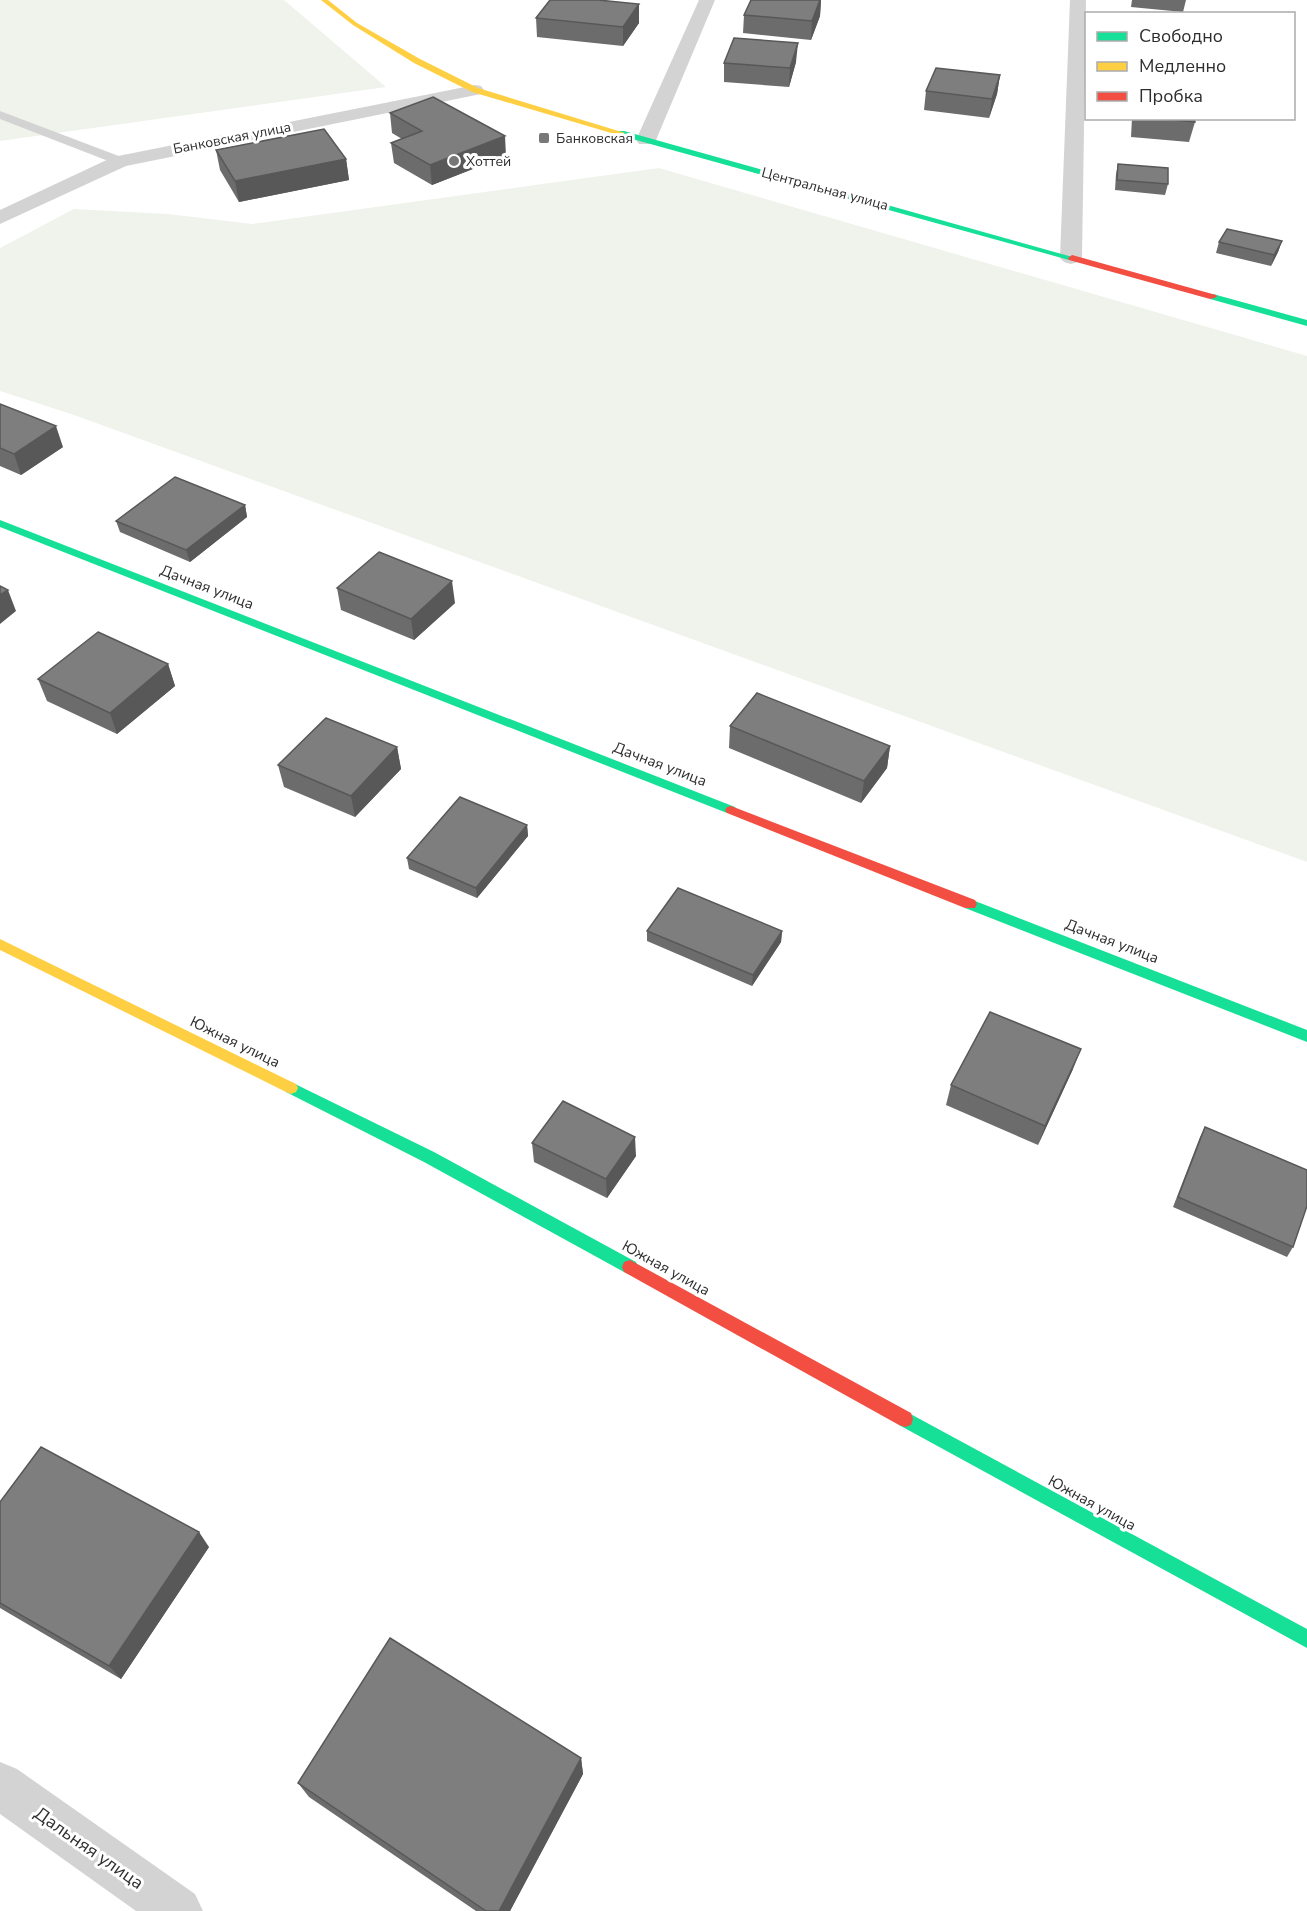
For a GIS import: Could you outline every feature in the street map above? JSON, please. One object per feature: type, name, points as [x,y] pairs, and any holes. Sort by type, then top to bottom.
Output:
[{"type":"street","name":"Центральная улица","points":[[324,0],[355,24],[417,61],[475,90],[646,140],[1307,323]]},
{"type":"street","points":[[646,140],[707,0]]},
{"type":"street","points":[[1071,258],[1078,0]]},
{"type":"street","name":"Банковская улица","points":[[0,218],[120,161],[475,90]]},
{"type":"street","name":"Дачная улица","points":[[0,523],[1307,1036]]},
{"type":"street","name":"Южная улица","points":[[0,944],[429,1157],[1307,1640]]},
{"type":"street","name":"Дальняя улица","points":[[0,1786],[178,1911]]},
{"type":"lane","points":[[0,115],[120,161]]},
{"type":"shaded area","points":[[0,0],[284,0],[386,87],[0,141]]},
{"type":"shaded area","points":[[659,168],[1307,356],[1307,862],[74,415],[0,391],[0,248],[74,209],[168,214],[252,224]]},
{"type":"building","points":[[550,0],[598,0],[639,4],[623,27],[536,18]]},
{"type":"building","points":[[751,0],[820,0],[812,21],[744,15]]},
{"type":"building","points":[[734,38],[798,43],[790,68],[724,63]]},
{"type":"building","points":[[936,68],[1000,75],[992,99],[926,91]]},
{"type":"building","points":[[433,97],[505,136],[430,165],[391,143],[422,131],[390,113]]},
{"type":"building","points":[[324,129],[346,159],[235,181],[216,150]]},
{"type":"building","points":[[1118,164],[1168,168],[1168,184],[1117,180]]},
{"type":"building","points":[[1227,229],[1282,241],[1274,255],[1219,242]]},
{"type":"building","points":[[0,404],[56,426],[14,454],[0,448]]},
{"type":"building","points":[[175,477],[245,505],[186,550],[116,521]]},
{"type":"building","points":[[379,552],[452,581],[411,619],[337,588]]},
{"type":"building","points":[[0,586],[8,590],[0,595]]},
{"type":"building","points":[[98,632],[168,664],[110,713],[38,679]]},
{"type":"building","points":[[757,693],[890,746],[864,781],[730,726]]},
{"type":"building","points":[[326,718],[397,747],[351,796],[278,765]]},
{"type":"building","points":[[460,797],[527,825],[476,888],[407,858]]},
{"type":"building","points":[[678,888],[782,931],[753,975],[647,931]]},
{"type":"building","points":[[990,1012],[1081,1049],[1045,1126],[951,1085]]},
{"type":"building","points":[[563,1101],[635,1137],[606,1179],[532,1143]]},
{"type":"building","points":[[1205,1127],[1307,1170],[1307,1206],[1293,1247],[1178,1197]]},
{"type":"building","points":[[41,1447],[199,1532],[109,1666],[0,1603],[0,1502]]},
{"type":"building","points":[[390,1638],[581,1758],[499,1911],[486,1911],[298,1783]]},
{"type":"traffic: fast","points":[[621,133],[1072,258]]},
{"type":"traffic: fast","points":[[1213,297],[1307,323]]},
{"type":"traffic: fast","points":[[0,523],[731,810]]},
{"type":"traffic: fast","points":[[970,904],[1307,1036]]},
{"type":"traffic: fast","points":[[291,1088],[429,1157],[630,1267]]},
{"type":"traffic: fast","points":[[905,1419],[1307,1639]]},
{"type":"traffic: slow","points":[[324,0],[355,24],[417,61],[475,90],[621,133]]},
{"type":"traffic: slow","points":[[0,944],[291,1088]]},
{"type":"traffic: jam","points":[[1072,258],[1213,297]]},
{"type":"traffic: jam","points":[[731,810],[970,904]]},
{"type":"traffic: jam","points":[[630,1267],[905,1419]]},
{"type":"place","name":"Банковская","points":[[544,138]]},
{"type":"place","name":"Хоттей","points":[[454,161]]}]
